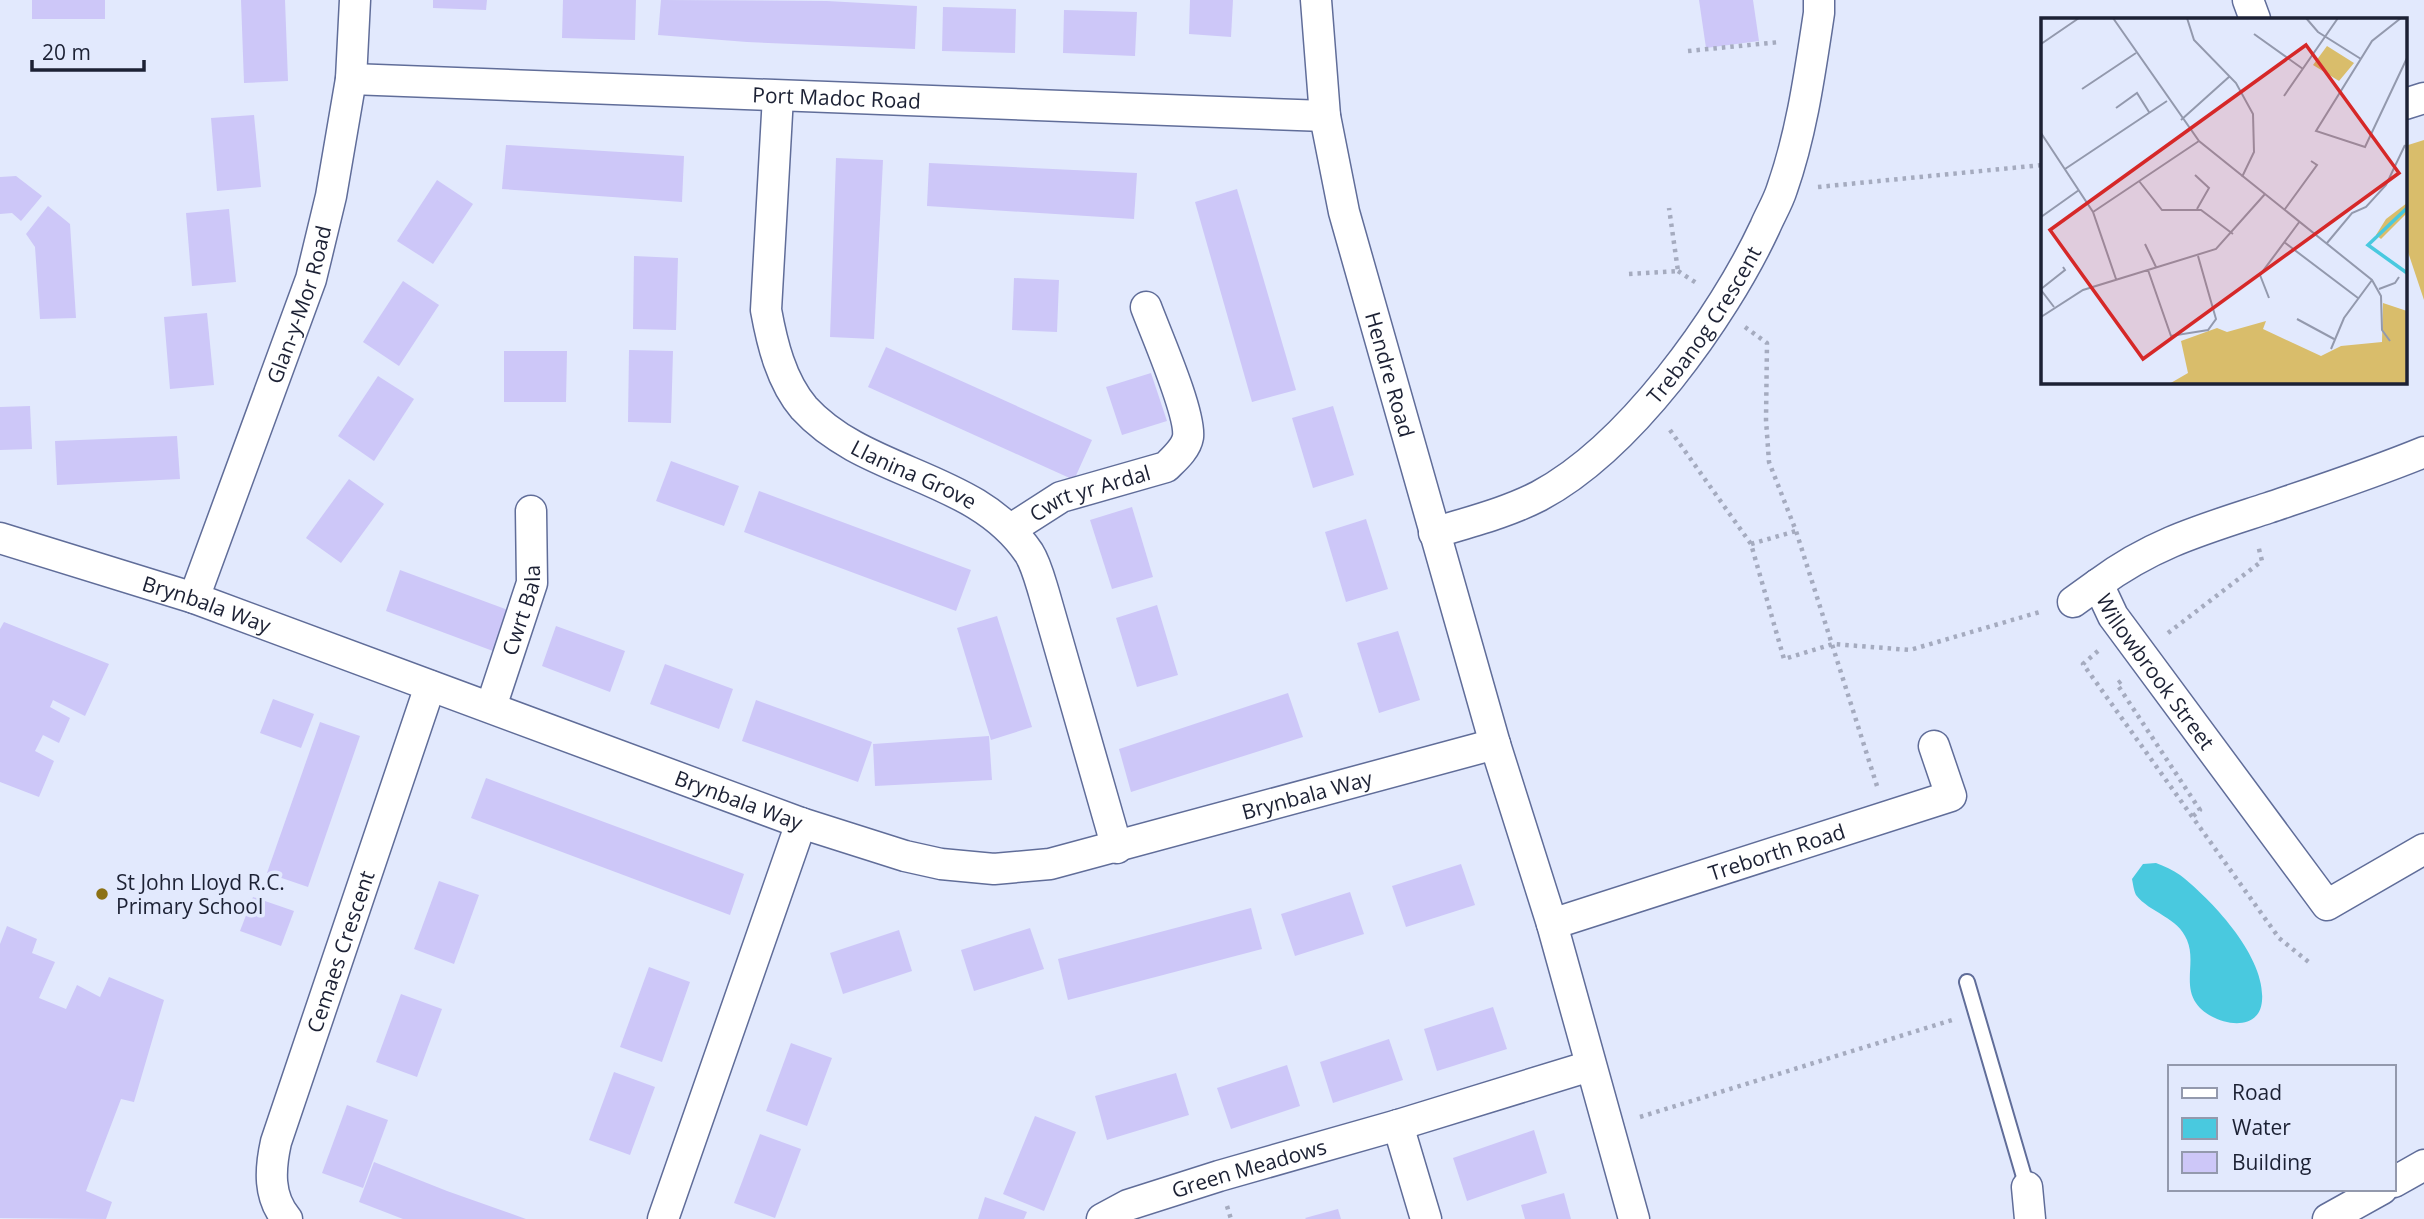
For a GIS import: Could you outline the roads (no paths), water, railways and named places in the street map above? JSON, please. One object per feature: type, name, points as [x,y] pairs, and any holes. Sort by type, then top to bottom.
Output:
[{"type":"street","name":"Glan-y-Mor Road","points":[[194,598],[311,279],[331,196],[351,79],[355,0]]},
{"type":"street","name":"Hendre Road","points":[[1316,0],[1325,116],[1344,212],[1495,744],[1552,924],[1634,1219]]},
{"type":"street","name":"Trebanog Crescent","points":[[1434,533],[1490,516],[1539,496],[1578,471],[1622,431],[1666,382],[1719,309],[1752,254],[1782,190],[1805,100],[1819,0]]},
{"type":"street","points":[[2248,0],[2255,18]]},
{"type":"street","name":"Port Madoc Road","points":[[351,79],[1325,116]]},
{"type":"street","name":"Llanina Grove","points":[[778,96],[766,310],[773,344],[785,377],[804,407],[835,434],[870,455],[952,490],[983,507],[1010,529],[1031,555],[1118,848]]},
{"type":"street","points":[[2406,104],[2424,98]]},
{"type":"street","name":"Cwrt yr Ardal","points":[[1010,529],[1061,497],[1166,467],[1188,439],[1187,417],[1146,307]]},
{"type":"street","name":"Willowbrook Street","points":[[2424,452],[2371,473],[2180,537],[2154,548],[2098,584],[2113,616],[2327,905],[2424,849]]},
{"type":"street","name":"Cwrt Bala","points":[[491,707],[532,583],[531,511]]},
{"type":"street","name":"Brynbala Way","points":[[0,538],[194,598],[801,823],[905,856],[941,864],[995,869],[1050,864],[1118,848],[1495,744]]},
{"type":"street","points":[[2073,602],[2098,584]]},
{"type":"street","name":"Cemaes Crescent","points":[[287,1219],[274,1195],[270,1167],[276,1142],[430,685]]},
{"type":"street","name":"Treborth Road","points":[[1552,924],[1951,796],[1934,746]]},
{"type":"street","points":[[663,1219],[801,823]]},
{"type":"street","name":"Green Meadows","points":[[1102,1219],[1128,1205],[1219,1176],[1590,1066]]},
{"type":"street","points":[[1398,1125],[1426,1219]]},
{"type":"street","points":[[2396,1181],[2424,1165]]},
{"type":"street","points":[[2027,1187],[2030,1219]]},
{"type":"street","points":[[2328,1219],[2378,1191]]},
{"type":"lane","points":[[1967,982],[2027,1187]]},
{"type":"water","points":[[2156,863],[2177,873],[2207,899],[2246,948],[2261,984],[2262,1001],[2259,1012],[2252,1019],[2243,1023],[2222,1021],[2196,1003],[2190,988],[2189,948],[2183,932],[2171,920],[2142,901],[2135,892],[2132,879],[2143,864]]},
{"type":"place","name":"St John Lloyd R.C. Primary School","points":[[102,894]]}]
